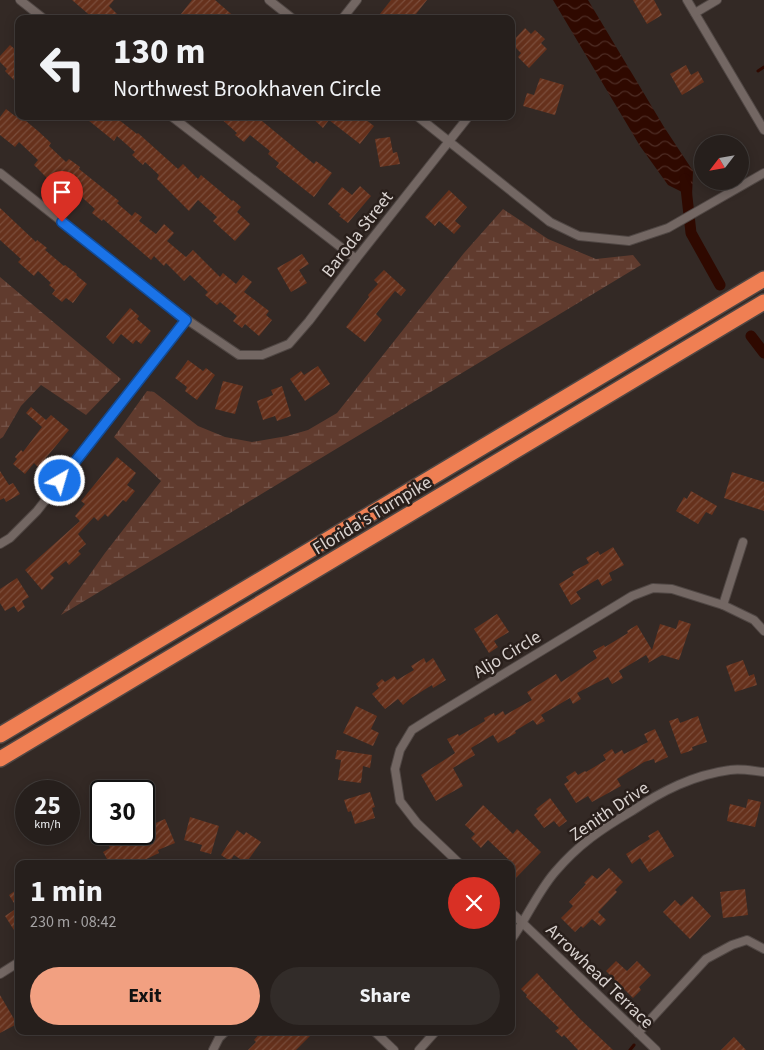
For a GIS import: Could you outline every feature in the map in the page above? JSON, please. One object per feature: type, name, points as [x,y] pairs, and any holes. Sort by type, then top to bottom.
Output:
[{"type":"highway","name":"Florida's Turnpike","points":[[0,735],[764,279]]},
{"type":"highway","name":"Florida's Turnpike","points":[[0,759],[764,302]]},
{"type":"street","points":[[20,0],[39,15]]},
{"type":"street","points":[[269,0],[288,15]]},
{"type":"street","points":[[345,15],[357,0]]},
{"type":"street","points":[[687,0],[764,130]]},
{"type":"street","points":[[695,14],[717,0]]},
{"type":"street","points":[[176,120],[356,259]]},
{"type":"street","points":[[422,120],[550,222],[579,236],[629,241],[668,228],[722,195],[764,173]]},
{"type":"street","name":"Baroda Street","points":[[186,320],[239,356],[262,355],[289,344],[466,120]]},
{"type":"street","points":[[0,173],[186,320],[38,511],[10,538],[0,544]]},
{"type":"street","points":[[723,605],[743,542]]},
{"type":"street","name":"Aljo Circle","points":[[456,860],[418,823],[400,800],[395,769],[400,750],[412,730],[632,596],[653,588],[672,588],[723,605],[754,620],[764,631]]},
{"type":"street","name":"Zenith Drive","points":[[515,934],[538,895],[554,873],[585,841],[601,829],[656,795],[702,775],[732,769],[764,772]]},
{"type":"street","points":[[515,916],[523,923]]},
{"type":"street","name":"Arrowhead Terrace","points":[[523,923],[656,1050]]},
{"type":"street","points":[[638,1033],[706,959],[732,945],[748,940],[764,949]]},
{"type":"street","points":[[0,974],[15,967]]},
{"type":"street","points":[[212,1050],[222,1035]]},
{"type":"street","points":[[378,1035],[394,1050]]},
{"type":"street","points":[[419,1050],[432,1035]]},
{"type":"green space","points":[[503,209],[548,239],[596,259],[633,255],[641,265],[61,615],[105,553],[161,481],[114,437],[147,391],[154,392],[198,426],[225,437],[252,442],[308,430],[337,413],[464,253]]},
{"type":"green space","points":[[0,277],[121,379],[86,415],[41,385],[21,406],[0,439]]},
{"type":"water","points":[[553,0],[588,0],[664,127],[693,171],[692,197],[668,185],[640,146]]},
{"type":"building","points":[[72,0],[114,0],[109,6],[116,15],[89,15]]},
{"type":"building","points":[[192,0],[215,0],[232,15],[182,15],[181,14]]},
{"type":"building","points":[[391,0],[427,0],[415,15],[379,15]]},
{"type":"building","points":[[633,0],[654,0],[662,15],[647,24]]},
{"type":"building","points":[[525,28],[531,34],[535,30],[545,39],[541,43],[547,49],[529,68],[518,57],[521,53],[515,47],[515,39]]},
{"type":"building","points":[[10,45],[15,49],[14,80],[5,71],[7,69],[0,62],[0,56]]},
{"type":"building","points":[[686,65],[691,75],[698,71],[704,82],[682,95],[670,74]]},
{"type":"building","points":[[540,78],[564,85],[555,115],[523,106],[527,93],[534,95]]},
{"type":"building","points":[[6,109],[15,116],[15,120],[25,120],[51,143],[49,146],[66,162],[69,159],[80,167],[79,169],[119,201],[117,203],[132,216],[135,212],[142,217],[139,221],[156,234],[164,224],[174,233],[167,241],[186,257],[193,250],[220,277],[223,273],[236,284],[243,275],[252,282],[244,292],[269,311],[266,315],[272,320],[259,336],[245,324],[242,328],[233,321],[237,316],[220,302],[217,305],[205,295],[208,292],[190,275],[184,281],[166,263],[164,266],[154,256],[151,260],[103,219],[102,221],[92,213],[95,209],[65,182],[59,188],[50,181],[34,165],[38,160],[19,142],[15,147],[0,135],[0,117]]},
{"type":"building","points":[[88,120],[119,120],[138,133],[178,169],[183,164],[198,179],[201,175],[233,200],[241,207],[237,212],[250,224],[235,241],[213,221],[217,217],[198,200],[189,211],[157,179],[159,175],[145,162],[143,165],[132,155],[135,152],[117,136],[114,141]]},
{"type":"building","points":[[222,120],[261,120],[314,164],[316,161],[332,173],[314,197],[276,167],[279,163],[268,154],[270,151],[250,135],[244,142],[235,135],[237,133]]},
{"type":"building","points":[[314,120],[329,120],[323,128]]},
{"type":"building","points":[[329,120],[366,120],[374,126],[360,144]]},
{"type":"building","points":[[390,137],[393,153],[397,152],[400,164],[380,167],[375,139]]},
{"type":"building","points":[[360,186],[371,196],[348,223],[328,204],[342,187],[352,195]]},
{"type":"building","points":[[449,190],[467,207],[455,221],[461,226],[454,234],[439,221],[435,226],[425,217]]},
{"type":"building","points":[[0,208],[36,242],[37,240],[47,248],[45,250],[87,284],[73,303],[66,298],[62,302],[52,294],[55,290],[49,285],[51,283],[38,271],[34,276],[18,262],[21,259],[0,240]]},
{"type":"building","points":[[302,254],[309,264],[299,270],[307,283],[291,292],[277,268]]},
{"type":"building","points":[[384,270],[406,290],[401,296],[395,291],[376,314],[382,320],[365,342],[346,327],[378,284],[374,280]]},
{"type":"building","points":[[130,308],[139,316],[137,319],[151,331],[141,344],[136,340],[133,344],[121,334],[113,344],[106,337]]},
{"type":"building","points":[[188,360],[203,371],[206,368],[215,375],[197,400],[185,391],[187,387],[175,378]]},
{"type":"building","points":[[318,366],[330,384],[305,401],[290,379],[301,371],[304,375]]},
{"type":"building","points":[[223,381],[243,386],[235,414],[215,409]]},
{"type":"building","points":[[282,386],[291,416],[277,421],[275,416],[263,420],[257,401],[273,395],[271,390]]},
{"type":"building","points":[[31,407],[46,420],[51,415],[69,430],[45,459],[47,461],[40,469],[34,463],[25,474],[13,464],[17,459],[15,457],[21,450],[23,452],[42,427],[26,413]]},
{"type":"building","points":[[117,457],[136,473],[127,485],[135,491],[126,502],[123,500],[108,517],[105,514],[98,521],[94,517],[78,534],[86,544],[78,551],[81,554],[69,565],[66,561],[50,574],[54,578],[42,590],[25,570],[80,521],[75,516],[85,504],[81,501]]},
{"type":"building","points":[[0,471],[9,485],[13,483],[20,494],[6,502],[4,498],[0,500]]},
{"type":"building","points":[[732,472],[764,482],[764,511],[724,498]]},
{"type":"building","points":[[691,491],[717,506],[712,515],[706,512],[698,524],[676,511],[684,497],[687,499]]},
{"type":"building","points":[[613,547],[624,565],[609,573],[612,580],[602,586],[598,579],[576,592],[581,599],[571,605],[559,584],[574,575],[572,572],[589,563],[586,558],[598,551],[600,555]]},
{"type":"building","points":[[17,578],[29,597],[22,601],[25,607],[18,612],[14,606],[5,611],[0,603],[0,589]]},
{"type":"building","points":[[497,614],[509,632],[494,641],[498,647],[489,653],[474,629]]},
{"type":"building","points":[[679,620],[691,624],[679,660],[662,655],[648,663],[649,660],[646,655],[619,671],[623,678],[612,684],[608,677],[577,693],[581,699],[573,704],[570,698],[541,715],[545,721],[537,725],[533,720],[515,731],[516,733],[498,743],[493,735],[471,748],[475,755],[453,768],[463,786],[436,801],[421,775],[455,753],[447,739],[458,734],[459,736],[485,721],[484,718],[494,713],[495,716],[503,711],[505,715],[532,700],[527,692],[556,674],[561,682],[597,658],[593,651],[604,645],[605,647],[637,625],[652,650],[660,624],[676,629]]},
{"type":"building","points":[[424,658],[426,663],[433,658],[446,680],[433,688],[432,685],[403,705],[398,699],[385,709],[372,694],[379,688],[376,684],[382,679],[385,682],[394,676],[397,680],[414,670],[411,666]]},
{"type":"building","points":[[743,660],[749,676],[754,674],[757,685],[735,692],[726,666]]},
{"type":"building","points":[[356,706],[377,716],[371,729],[379,733],[373,746],[343,733]]},
{"type":"building","points":[[698,716],[707,742],[692,747],[693,750],[681,754],[669,721],[678,718],[680,723]]},
{"type":"building","points":[[655,729],[668,757],[655,763],[654,759],[644,762],[617,779],[621,786],[592,802],[588,796],[576,803],[564,784],[569,781],[566,777],[575,771],[578,775],[586,772],[606,760],[603,755],[612,749],[615,754],[622,750],[624,754],[648,742],[644,734]]},
{"type":"building","points":[[337,750],[372,755],[370,768],[363,766],[361,783],[338,780],[341,760],[335,759]]},
{"type":"building","points":[[370,792],[375,807],[372,808],[375,818],[355,824],[351,811],[348,812],[344,800]]},
{"type":"building","points":[[550,798],[567,821],[559,827],[554,821],[544,828],[534,815],[538,811],[536,809]]},
{"type":"building","points":[[748,799],[761,802],[755,827],[727,821],[730,804],[746,808]]},
{"type":"building","points":[[483,805],[513,834],[517,829],[541,852],[515,879],[515,860],[509,860],[488,840],[481,848],[471,838],[475,834],[465,825]]},
{"type":"building","points":[[190,817],[219,826],[211,854],[200,851],[202,845],[184,840]]},
{"type":"building","points":[[165,819],[175,843],[158,850],[159,853],[144,860],[108,860],[103,852],[110,848],[108,845],[155,845],[155,823]]},
{"type":"building","points":[[237,830],[244,835],[246,832],[261,842],[248,860],[242,860],[234,855],[228,860],[221,855]]},
{"type":"building","points":[[658,830],[674,856],[649,872],[640,858],[632,864],[626,854],[650,839],[648,836]]},
{"type":"building","points":[[609,868],[623,882],[615,890],[617,892],[598,912],[606,920],[600,926],[592,919],[583,928],[581,926],[575,932],[561,918],[573,906],[569,902],[592,875],[597,879]]},
{"type":"building","points":[[745,889],[748,915],[723,918],[720,892]]},
{"type":"building","points":[[15,891],[15,905],[9,895]]},
{"type":"building","points":[[692,896],[711,916],[690,939],[663,912],[675,900],[681,906]]},
{"type":"building","points":[[15,909],[15,932],[5,916]]},
{"type":"building","points":[[616,961],[627,971],[637,961],[651,975],[639,987],[641,990],[633,998],[606,971]]},
{"type":"building","points":[[537,973],[579,1018],[613,1050],[578,1050],[564,1035],[562,1037],[555,1031],[559,1028],[526,997],[527,995],[521,989]]},
{"type":"building","points":[[0,995],[15,1021],[15,1025],[0,1033]]},
{"type":"building","points":[[258,1035],[311,1035],[296,1050],[248,1050],[256,1042],[254,1040]]},
{"type":"building","points":[[734,1037],[746,1050],[721,1050]]},
{"type":"waterway","points":[[758,71],[764,67]]},
{"type":"waterway","points":[[685,179],[691,233],[720,285]]},
{"type":"waterway","points":[[751,336],[764,353]]},
{"type":"waterway","points":[[630,1050],[634,1045]]},
{"type":"route","points":[[60,481],[186,320],[62,222]]}]
